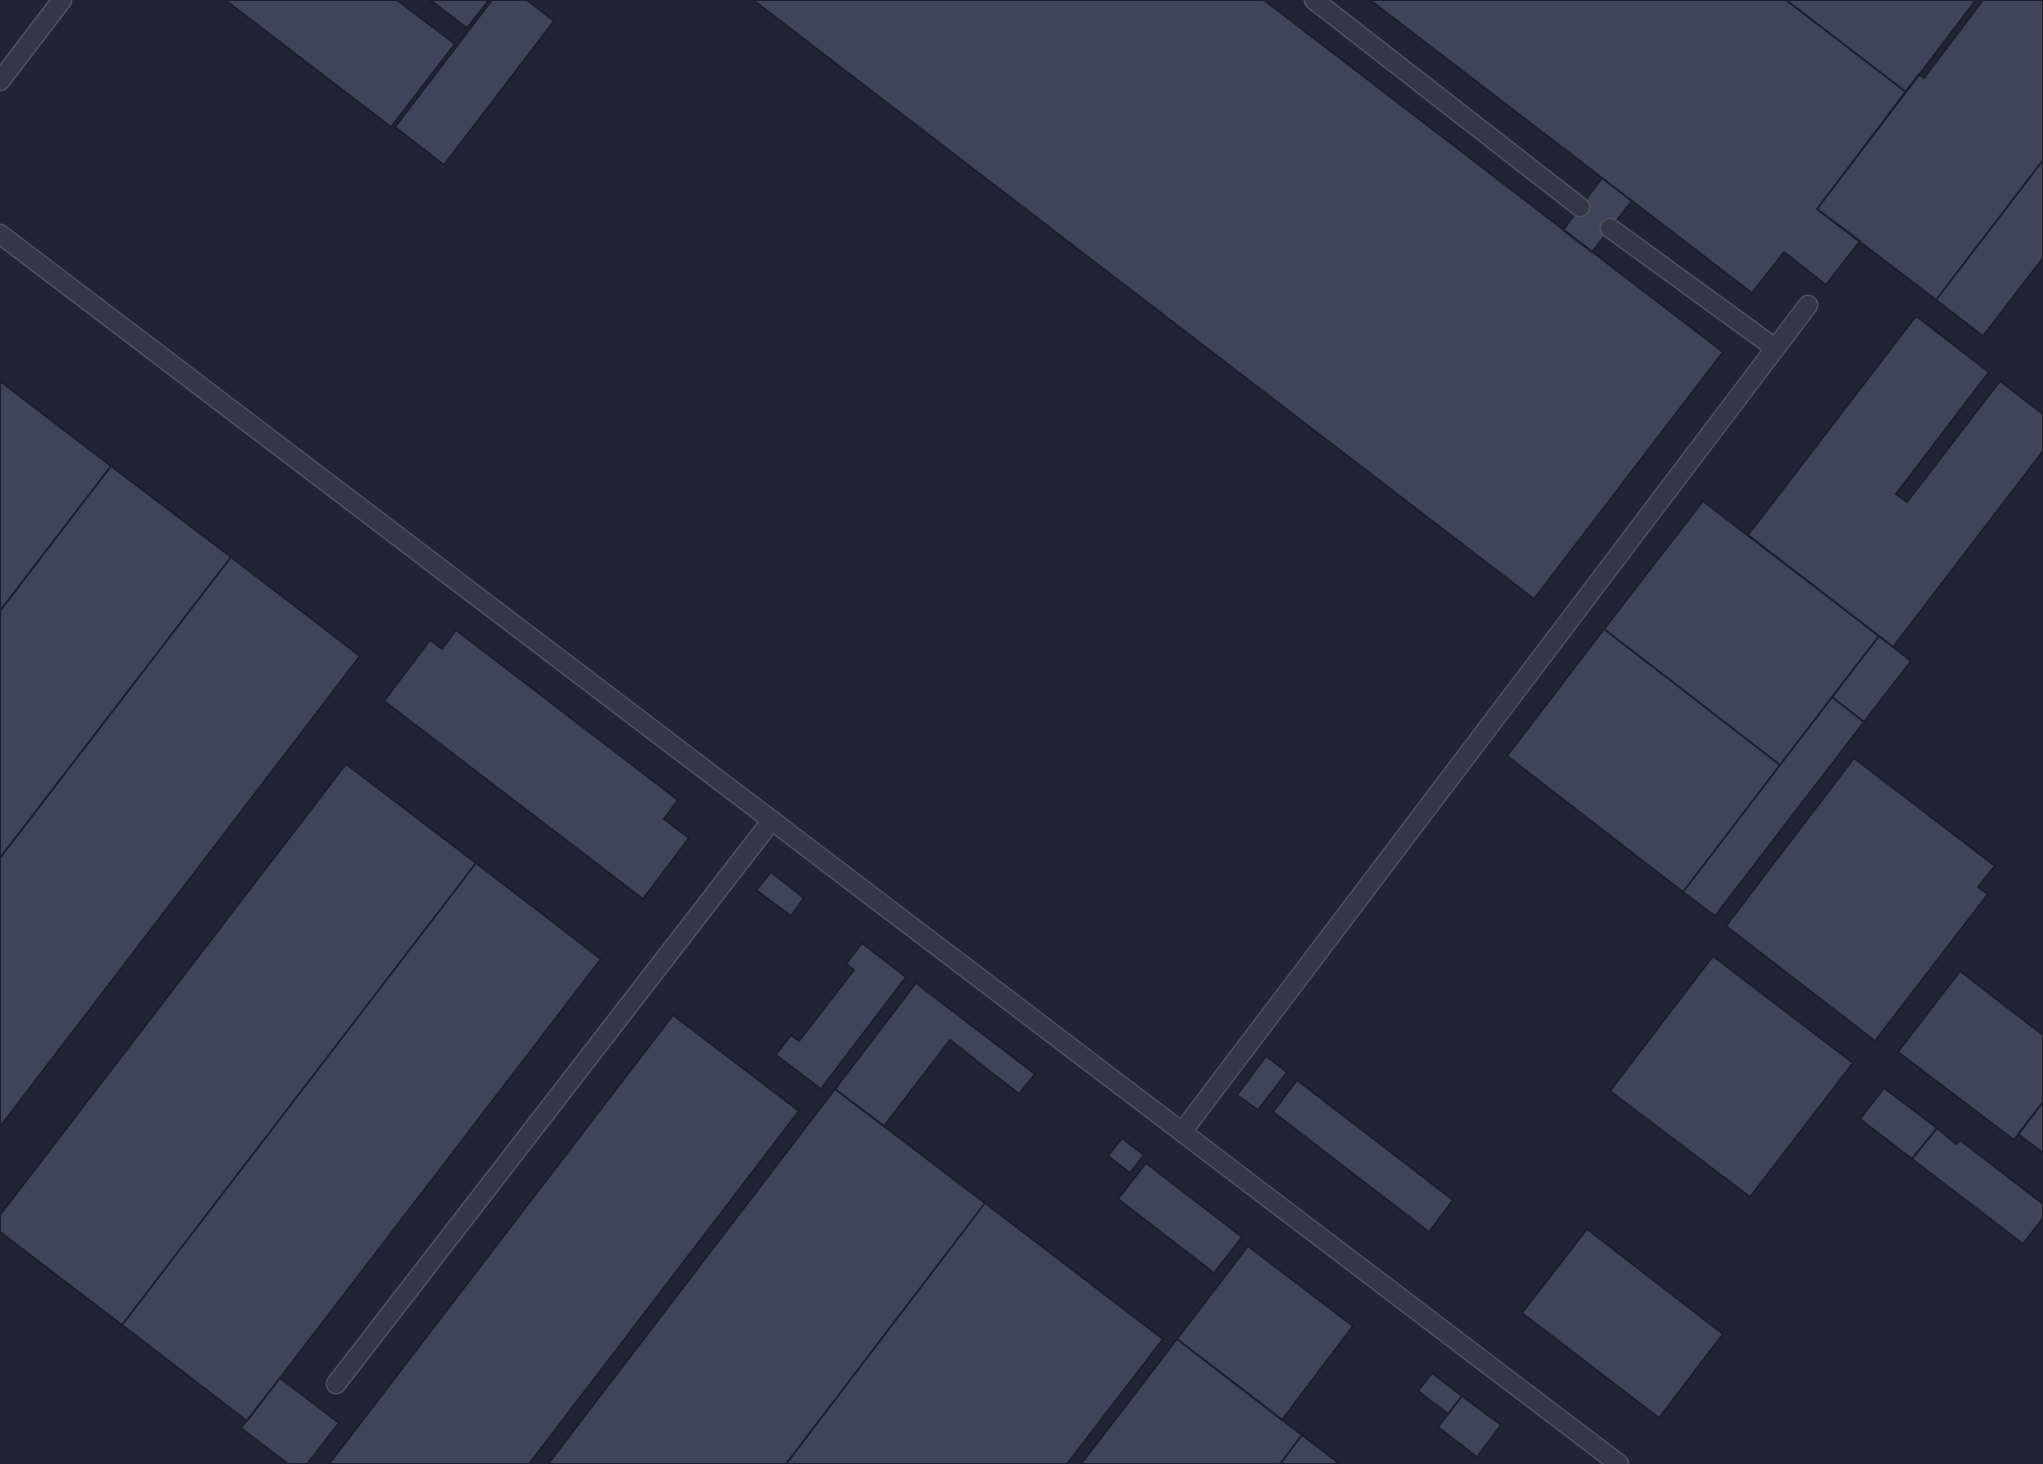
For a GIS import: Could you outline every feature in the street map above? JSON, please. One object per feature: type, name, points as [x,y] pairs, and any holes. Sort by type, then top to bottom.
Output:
[{"type":"lane","points":[[0,80],[62,0]]},
{"type":"lane","points":[[1314,0],[1580,207]]},
{"type":"lane","points":[[1610,228],[1775,348]]},
{"type":"lane","points":[[0,234],[1619,1464]]},
{"type":"lane","points":[[1182,1132],[1808,305]]},
{"type":"lane","points":[[336,1384],[772,820]]},
{"type":"building","points":[[225,0],[397,0],[455,44],[391,127]]},
{"type":"building","points":[[430,0],[489,0],[467,28]]},
{"type":"building","points":[[492,0],[527,0],[554,21],[444,165],[395,127]]},
{"type":"building","points":[[753,0],[1264,0],[1723,352],[1534,599]]},
{"type":"building","points":[[1370,0],[1786,0],[1906,92],[1817,209],[1860,241],[1826,285],[1784,252],[1752,293]]},
{"type":"building","points":[[1786,0],[1976,0],[1906,92]]},
{"type":"building","points":[[1983,0],[2043,0],[2043,160],[1936,300],[1817,209],[1919,74],[1924,78]]},
{"type":"building","points":[[2043,160],[2043,258],[1983,336],[1936,300]]},
{"type":"building","points":[[1602,178],[1632,201],[1592,252],[1563,230]]},
{"type":"building","points":[[1916,316],[1989,372],[1896,494],[1907,502],[2000,381],[2043,414],[2043,451],[1893,647],[1748,535]]},
{"type":"building","points":[[0,381],[111,466],[0,611]]},
{"type":"building","points":[[111,466],[231,557],[0,858],[0,611]]},
{"type":"building","points":[[1703,501],[1879,636],[1780,765],[1604,629]]},
{"type":"building","points":[[231,557],[360,656],[0,1127],[0,858]]},
{"type":"building","points":[[1604,629],[1780,765],[1683,892],[1507,756]]},
{"type":"building","points":[[456,630],[678,800],[664,819],[689,838],[643,899],[384,701],[430,640],[442,649]]},
{"type":"building","points":[[1879,636],[1911,661],[1864,722],[1832,697]]},
{"type":"building","points":[[1832,697],[1864,722],[1715,916],[1683,892]]},
{"type":"building","points":[[1854,758],[1995,866],[1978,887],[1988,894],[1875,1041],[1726,926]]},
{"type":"building","points":[[346,764],[476,863],[122,1325],[0,1232],[0,1215]]},
{"type":"building","points":[[476,863],[601,959],[247,1421],[122,1325]]},
{"type":"building","points":[[771,872],[804,898],[791,916],[756,890]]},
{"type":"building","points":[[862,943],[906,977],[821,1089],[776,1055],[791,1035],[799,1041],[854,970],[846,964]]},
{"type":"building","points":[[1713,956],[1853,1063],[1750,1197],[1610,1091]]},
{"type":"building","points":[[1960,971],[2043,1035],[2043,1102],[2014,1140],[1898,1052]]},
{"type":"building","points":[[916,983],[1035,1074],[1019,1094],[950,1040],[884,1126],[835,1089]]},
{"type":"building","points":[[673,1015],[799,1111],[529,1464],[329,1464]]},
{"type":"building","points":[[1266,1056],[1287,1072],[1258,1110],[1237,1095]]},
{"type":"building","points":[[1297,1080],[1453,1200],[1429,1232],[1273,1112]]},
{"type":"building","points":[[1884,1088],[1937,1128],[1912,1159],[1860,1119]]},
{"type":"building","points":[[835,1089],[985,1203],[786,1464],[548,1464]]},
{"type":"building","points":[[2043,1102],[2043,1153],[2018,1134]]},
{"type":"building","points":[[1937,1128],[1956,1144],[1960,1140],[2043,1204],[2043,1218],[2023,1244],[1912,1159]]},
{"type":"building","points":[[1122,1138],[1144,1155],[1130,1173],[1108,1156]]},
{"type":"building","points":[[1146,1163],[1242,1237],[1214,1273],[1118,1199]]},
{"type":"building","points":[[985,1203],[1163,1339],[1067,1464],[786,1464]]},
{"type":"building","points":[[1587,1229],[1723,1334],[1659,1418],[1522,1313]]},
{"type":"building","points":[[1248,1246],[1353,1326],[1282,1420],[1177,1339]]},
{"type":"building","points":[[1177,1339],[1302,1435],[1280,1464],[1081,1464]]},
{"type":"building","points":[[1432,1373],[1462,1396],[1448,1414],[1418,1391]]},
{"type":"building","points":[[280,1378],[339,1423],[307,1464],[288,1464],[241,1428]]},
{"type":"building","points":[[1462,1396],[1501,1425],[1477,1457],[1438,1427]]},
{"type":"building","points":[[1302,1435],[1340,1464],[1280,1464]]}]
